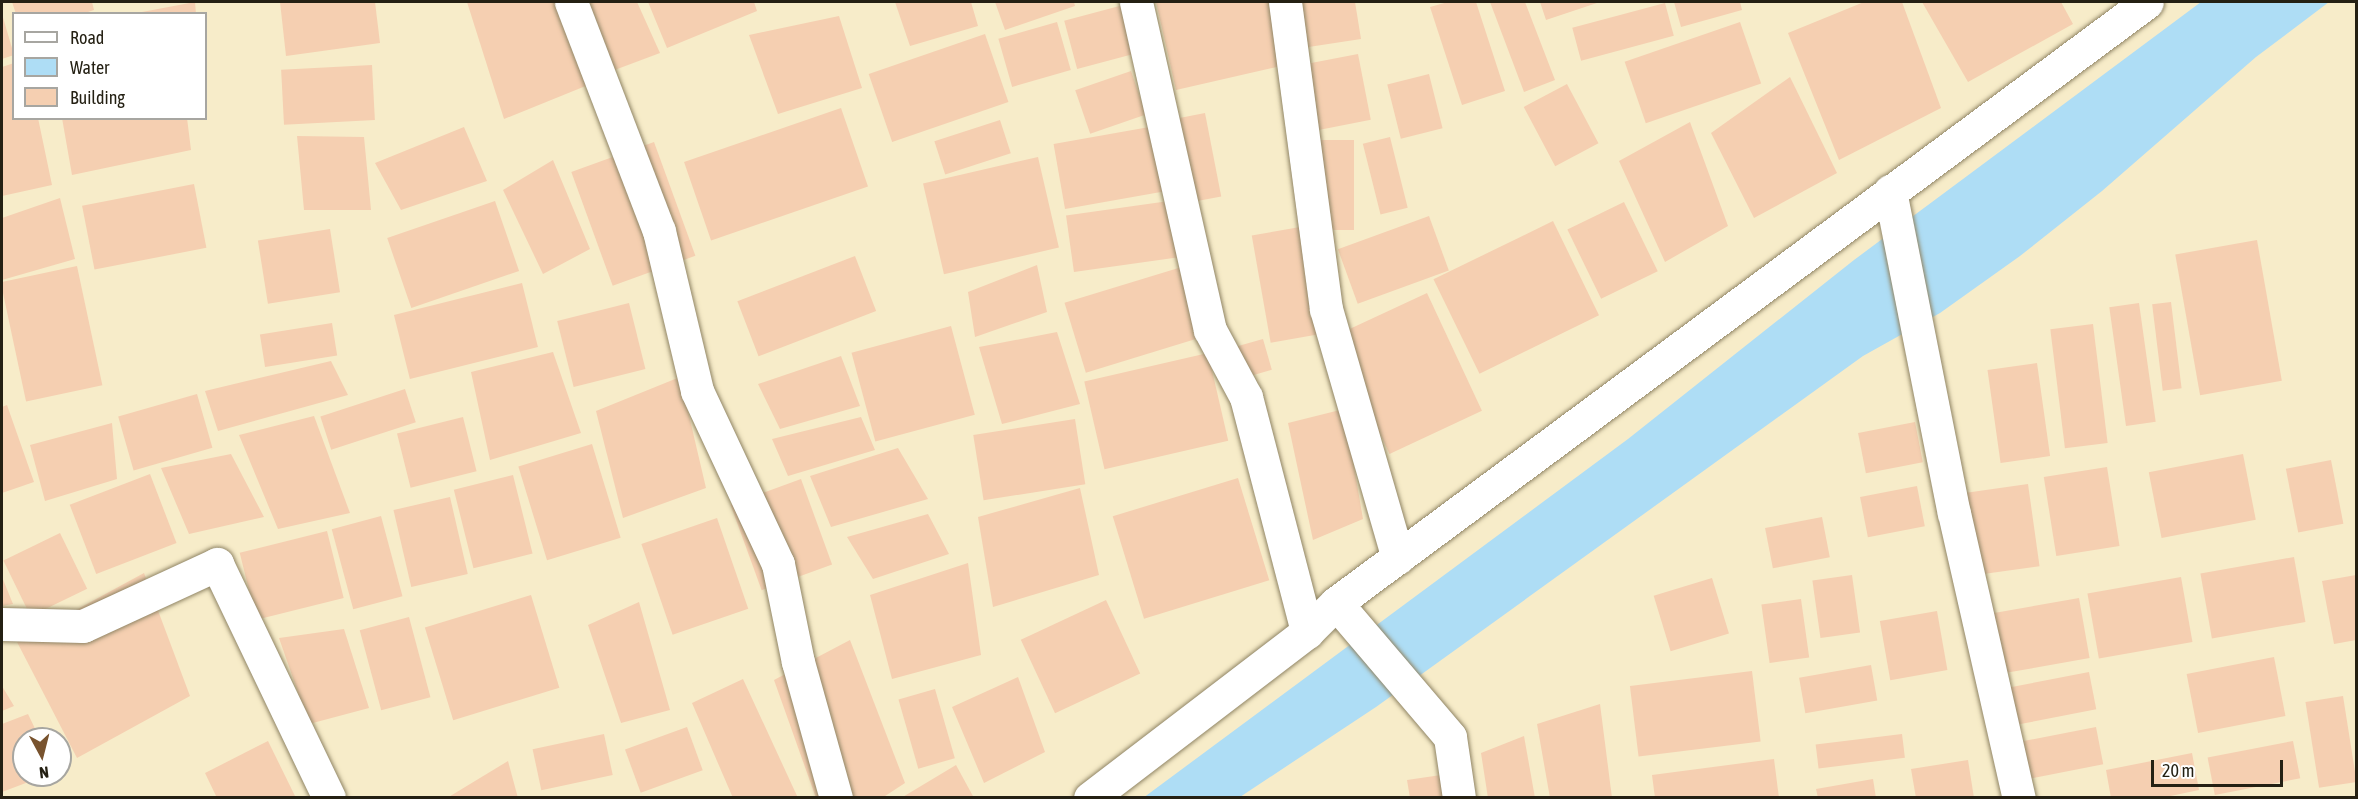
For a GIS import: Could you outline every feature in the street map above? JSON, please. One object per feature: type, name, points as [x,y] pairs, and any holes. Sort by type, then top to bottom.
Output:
[{"type":"street","points":[[571,2],[659,231],[697,391],[778,564],[798,662],[836,798]]},
{"type":"street","points":[[1136,2],[1210,330],[1246,397],[1307,632]]},
{"type":"street","points":[[1285,2],[1326,309],[1398,558]]},
{"type":"street","points":[[1090,798],[1307,632],[1336,603],[2147,2]]},
{"type":"street","points":[[1890,191],[1954,513],[2019,798]]},
{"type":"street","points":[[2,624],[83,626],[217,564],[329,798]]},
{"type":"street","points":[[1336,603],[1450,737],[1459,798]]},
{"type":"water","points":[[2201,2],[2329,2],[2256,57],[2102,191],[2020,256],[1940,313],[1863,356],[1376,707],[1240,797],[1143,798],[1628,439],[1854,260]]},
{"type":"building","points":[[12,2],[92,2],[94,10],[88,12],[15,12]]},
{"type":"building","points":[[195,2],[196,12],[142,12]]},
{"type":"building","points":[[280,2],[375,2],[380,43],[286,56]]},
{"type":"building","points":[[467,2],[563,2],[593,83],[504,119]]},
{"type":"building","points":[[577,2],[637,2],[660,53],[604,74]]},
{"type":"building","points":[[648,2],[754,2],[757,11],[667,48]]},
{"type":"building","points":[[895,2],[971,2],[978,26],[910,46]]},
{"type":"building","points":[[995,2],[1074,2],[1075,6],[1005,30]]},
{"type":"building","points":[[1156,2],[1276,2],[1290,64],[1176,90]]},
{"type":"building","points":[[1294,2],[1355,2],[1361,39],[1302,48]]},
{"type":"building","points":[[1448,2],[1476,2],[1505,91],[1462,105],[1430,7]]},
{"type":"building","points":[[1490,2],[1525,2],[1555,80],[1524,92]]},
{"type":"building","points":[[1540,2],[1600,2],[1546,20]]},
{"type":"building","points":[[1674,2],[1740,2],[1742,10],[1681,27]]},
{"type":"building","points":[[1864,2],[1902,2],[1941,108],[1839,160],[1788,33]]},
{"type":"building","points":[[1922,2],[2061,2],[2073,24],[1968,82]]},
{"type":"building","points":[[1665,3],[1674,36],[1581,61],[1572,28]]},
{"type":"building","points":[[1127,4],[1140,52],[1077,69],[1064,21]]},
{"type":"building","points":[[2,14],[12,56],[2,59]]},
{"type":"building","points":[[839,16],[862,88],[778,114],[749,35]]},
{"type":"building","points":[[1057,22],[1071,70],[1012,87],[998,39]]},
{"type":"building","points":[[1740,22],[1761,83],[1646,123],[1625,62]]},
{"type":"building","points":[[985,34],[1008,102],[892,142],[869,74]]},
{"type":"building","points":[[1358,54],[1371,120],[1319,130],[1306,64]]},
{"type":"building","points":[[12,64],[12,120],[38,120],[52,185],[2,196],[2,67]]},
{"type":"building","points":[[372,65],[375,120],[284,125],[281,70]]},
{"type":"building","points":[[1131,71],[1146,114],[1090,134],[1075,90]]},
{"type":"building","points":[[1429,74],[1443,128],[1401,139],[1387,84]]},
{"type":"building","points":[[1790,77],[1837,173],[1754,218],[1711,133]]},
{"type":"building","points":[[1567,84],[1598,143],[1555,166],[1524,107]]},
{"type":"building","points":[[841,108],[868,186],[711,241],[684,162]]},
{"type":"building","points":[[1205,113],[1221,196],[1187,203],[1171,120]]},
{"type":"building","points":[[62,120],[187,120],[191,150],[72,175]]},
{"type":"building","points":[[1000,120],[1011,153],[945,175],[934,141]]},
{"type":"building","points":[[1690,122],[1728,226],[1665,262],[1619,161]]},
{"type":"building","points":[[1155,126],[1166,191],[1065,209],[1054,144]]},
{"type":"building","points":[[464,127],[487,181],[401,210],[375,163]]},
{"type":"building","points":[[297,136],[364,137],[371,210],[304,210]]},
{"type":"building","points":[[1390,137],[1408,208],[1380,215],[1363,144]]},
{"type":"building","points":[[1316,140],[1354,140],[1354,230],[1316,230]]},
{"type":"building","points":[[654,142],[695,256],[613,286],[571,172]]},
{"type":"building","points":[[1038,157],[1059,248],[944,274],[923,184]]},
{"type":"building","points":[[553,160],[590,249],[543,274],[503,190]]},
{"type":"building","points":[[194,184],[206,248],[94,270],[82,206]]},
{"type":"building","points":[[60,198],[75,259],[2,280],[2,218]]},
{"type":"building","points":[[495,201],[519,271],[411,308],[387,238]]},
{"type":"building","points":[[1169,201],[1177,257],[1074,272],[1066,215]]},
{"type":"building","points":[[1624,202],[1658,271],[1601,299],[1567,230]]},
{"type":"building","points":[[1429,216],[1449,271],[1358,304],[1338,249]]},
{"type":"building","points":[[1553,221],[1599,315],[1479,374],[1433,279]]},
{"type":"building","points":[[1300,227],[1319,334],[1271,343],[1252,236]]},
{"type":"building","points":[[330,229],[340,292],[268,304],[258,240]]},
{"type":"building","points":[[2257,240],[2282,381],[2200,395],[2175,254]]},
{"type":"building","points":[[855,256],[876,311],[759,356],[737,301]]},
{"type":"building","points":[[1037,265],[1047,312],[975,337],[968,292]]},
{"type":"building","points":[[77,266],[102,385],[26,402],[2,282]]},
{"type":"building","points":[[1185,266],[1206,336],[1086,373],[1065,303]]},
{"type":"building","points":[[522,283],[538,347],[410,379],[394,315]]},
{"type":"building","points":[[1427,293],[1482,411],[1389,454],[1335,336]]},
{"type":"building","points":[[2171,302],[2182,388],[2163,391],[2152,304]]},
{"type":"building","points":[[629,303],[645,369],[574,387],[557,321]]},
{"type":"building","points":[[2139,303],[2156,422],[2126,426],[2109,307]]},
{"type":"building","points":[[332,323],[337,356],[265,367],[260,334]]},
{"type":"building","points":[[2093,324],[2108,443],[2065,448],[2050,329]]},
{"type":"building","points":[[951,326],[975,415],[875,442],[852,353]]},
{"type":"building","points":[[1057,332],[1080,404],[1002,424],[979,347]]},
{"type":"building","points":[[1263,339],[1272,370],[1239,379],[1230,348]]},
{"type":"building","points":[[553,352],[581,433],[490,460],[471,372]]},
{"type":"building","points":[[1208,353],[1228,441],[1105,469],[1084,382]]},
{"type":"building","points":[[841,356],[860,406],[780,429],[758,384]]},
{"type":"building","points":[[331,361],[348,395],[218,431],[205,391]]},
{"type":"building","points":[[2037,363],[2050,456],[2001,463],[1987,370]]},
{"type":"building","points":[[680,377],[706,488],[623,518],[596,411]]},
{"type":"building","points":[[405,389],[416,422],[331,450],[320,417]]},
{"type":"building","points":[[197,394],[212,448],[134,470],[118,417]]},
{"type":"building","points":[[7,405],[34,482],[2,493],[2,407]]},
{"type":"building","points":[[1344,409],[1363,519],[1313,540],[1288,423]]},
{"type":"building","points":[[314,416],[350,513],[278,529],[239,435]]},
{"type":"building","points":[[463,417],[477,471],[411,488],[397,433]]},
{"type":"building","points":[[861,417],[875,450],[788,476],[772,439]]},
{"type":"building","points":[[1075,419],[1085,484],[984,500],[973,435]]},
{"type":"building","points":[[1915,422],[1923,462],[1866,473],[1858,433]]},
{"type":"building","points":[[112,423],[117,479],[45,501],[30,445]]},
{"type":"building","points":[[592,444],[621,538],[547,560],[518,467]]},
{"type":"building","points":[[898,448],[928,499],[831,527],[810,476]]},
{"type":"building","points":[[231,454],[264,517],[189,534],[161,468]]},
{"type":"building","points":[[2243,454],[2256,520],[2162,538],[2149,472]]},
{"type":"building","points":[[2331,460],[2343,524],[2298,533],[2286,469]]},
{"type":"building","points":[[2107,467],[2120,546],[2056,556],[2044,477]]},
{"type":"building","points":[[150,474],[177,543],[96,574],[70,505]]},
{"type":"building","points":[[513,475],[533,554],[473,568],[454,490]]},
{"type":"building","points":[[1238,478],[1269,580],[1144,619],[1113,516]]},
{"type":"building","points":[[801,479],[832,565],[762,590],[731,505]]},
{"type":"building","points":[[2028,484],[2040,566],[1976,575],[1965,493]]},
{"type":"building","points":[[1917,486],[1925,526],[1868,537],[1860,497]]},
{"type":"building","points":[[1080,488],[1099,575],[993,607],[978,517]]},
{"type":"building","points":[[450,497],[468,574],[411,587],[393,510]]},
{"type":"building","points":[[928,514],[949,554],[873,579],[847,537]]},
{"type":"building","points":[[381,516],[402,596],[353,609],[332,529]]},
{"type":"building","points":[[1822,517],[1830,557],[1773,568],[1765,528]]},
{"type":"building","points":[[717,518],[748,609],[673,635],[641,544]]},
{"type":"building","points":[[327,531],[344,598],[256,620],[240,553]]},
{"type":"building","points":[[60,533],[87,589],[31,616],[3,561]]},
{"type":"building","points":[[2294,557],[2305,622],[2212,638],[2200,573]]},
{"type":"building","points":[[968,563],[981,655],[892,679],[870,595]]},
{"type":"building","points":[[144,573],[190,696],[77,758],[72,748],[72,727],[61,727],[17,642]]},
{"type":"building","points":[[1852,575],[1860,632],[1820,638],[1812,581]]},
{"type":"building","points":[[2356,575],[2356,640],[2334,644],[2322,581]]},
{"type":"building","points":[[2,577],[13,604],[2,606]]},
{"type":"building","points":[[2181,577],[2192,642],[2099,658],[2087,593]]},
{"type":"building","points":[[1712,578],[1729,633],[1671,651],[1654,596]]},
{"type":"building","points":[[531,595],[559,688],[453,720],[425,627]]},
{"type":"building","points":[[2079,598],[2090,658],[2002,674],[1991,613]]},
{"type":"building","points":[[1801,599],[1809,657],[1770,663],[1761,605]]},
{"type":"building","points":[[1106,600],[1140,673],[1055,713],[1021,640]]},
{"type":"building","points":[[639,602],[670,710],[621,723],[588,625]]},
{"type":"building","points":[[1937,611],[1947,670],[1890,680],[1880,621]]},
{"type":"building","points":[[409,617],[430,697],[381,710],[360,630]]},
{"type":"building","points":[[344,629],[369,708],[309,724],[279,638]]},
{"type":"building","points":[[850,640],[905,783],[882,798],[816,798],[774,680]]},
{"type":"building","points":[[2274,657],[2285,716],[2198,733],[2187,674]]},
{"type":"building","points":[[1871,665],[1877,700],[1805,713],[1799,678]]},
{"type":"building","points":[[1752,671],[1761,741],[1639,756],[1630,686]]},
{"type":"building","points":[[2089,672],[2096,709],[2010,726],[2003,689]]},
{"type":"building","points":[[1018,677],[1045,752],[984,783],[952,707]]},
{"type":"building","points":[[743,679],[798,798],[733,798],[692,703]]},
{"type":"building","points":[[2,686],[14,706],[2,711]]},
{"type":"building","points":[[935,689],[955,758],[918,769],[898,699]]},
{"type":"building","points":[[2343,696],[2356,782],[2319,788],[2305,702]]},
{"type":"building","points":[[1600,704],[1612,798],[1550,798],[1537,724]]},
{"type":"building","points":[[28,714],[34,727],[12,727],[12,787],[15,787],[2,792],[2,724]]},
{"type":"building","points":[[687,727],[703,770],[641,793],[625,750]]},
{"type":"building","points":[[2096,727],[2103,764],[2017,781],[2010,744]]},
{"type":"building","points":[[604,734],[613,775],[541,790],[533,749]]},
{"type":"building","points":[[1902,734],[1905,758],[1819,768],[1816,745]]},
{"type":"building","points":[[1524,736],[1535,798],[1488,798],[1481,753]]},
{"type":"building","points":[[268,741],[296,798],[217,798],[205,773]]},
{"type":"building","points":[[2293,741],[2300,778],[2215,795],[2208,758]]},
{"type":"building","points":[[2192,753],[2199,790],[2161,798],[2111,798],[2106,770]]},
{"type":"building","points":[[1774,759],[1779,798],[1655,798],[1652,775]]},
{"type":"building","points":[[1968,760],[1974,798],[1916,798],[1911,769]]},
{"type":"building","points":[[508,761],[518,798],[447,798]]},
{"type":"building","points":[[956,765],[974,798],[901,798]]},
{"type":"building","points":[[1441,775],[1443,798],[1410,798],[1407,780]]},
{"type":"building","points":[[1873,779],[1876,798],[1818,798],[1816,789]]}]
